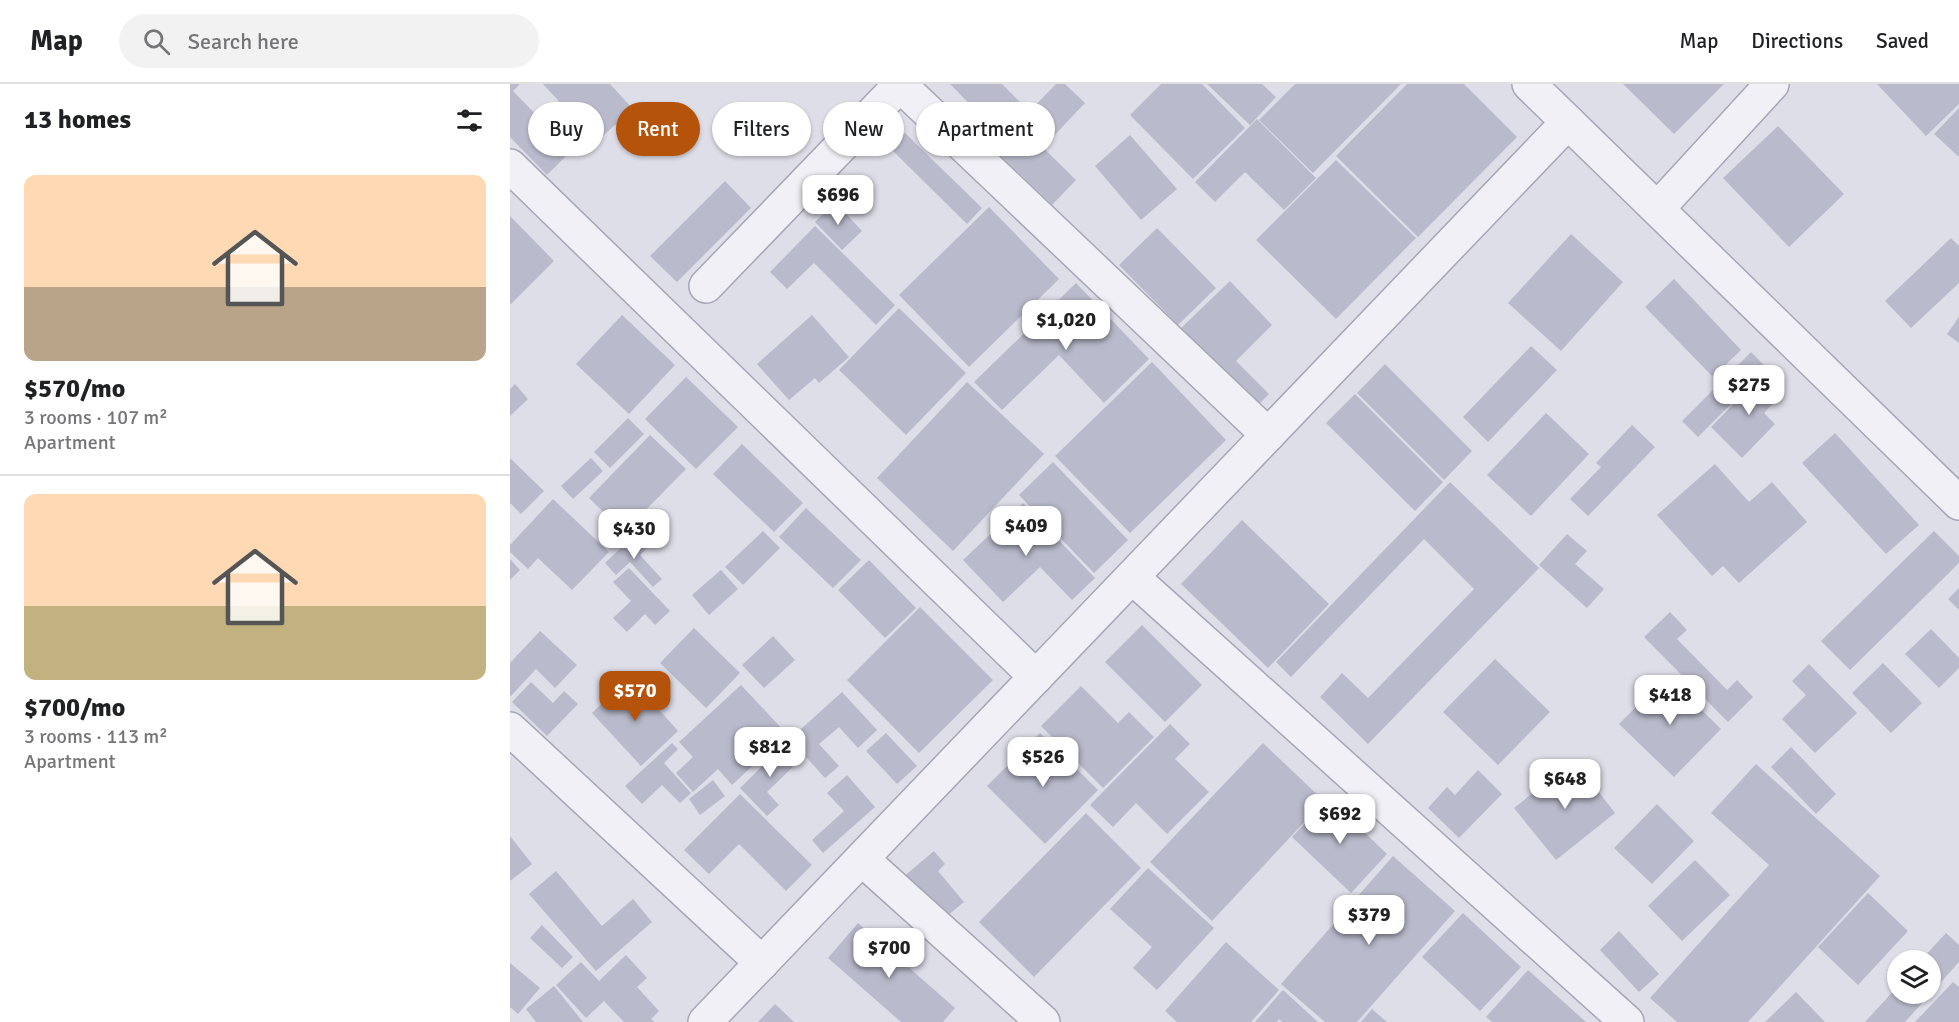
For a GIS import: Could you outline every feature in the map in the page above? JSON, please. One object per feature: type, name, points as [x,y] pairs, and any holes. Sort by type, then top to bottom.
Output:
[{"type":"street","points":[[706,286],[899,84],[1268,435]]},
{"type":"street","points":[[1529,84],[1959,503]]},
{"type":"street","points":[[1658,208],[1772,84]]},
{"type":"street","points":[[705,1022],[863,860],[1568,122]]},
{"type":"street","points":[[510,166],[1036,677]]},
{"type":"street","points":[[1132,577],[1627,1022]]},
{"type":"street","points":[[510,729],[762,963]]},
{"type":"street","points":[[863,860],[1043,1022]]},
{"type":"building","points":[[510,84],[520,84],[513,91],[528,107],[528,155],[510,137]]},
{"type":"building","points":[[543,84],[610,84],[627,102],[616,102],[616,124],[604,135],[604,102],[559,102]]},
{"type":"building","points":[[950,84],[1002,84],[1020,102],[968,102]]},
{"type":"building","points":[[1056,84],[1065,84],[1085,103],[1055,135],[1055,102],[1039,102]]},
{"type":"building","points":[[1161,84],[1202,84],[1245,128],[1193,179],[1130,115]]},
{"type":"building","points":[[1207,84],[1262,84],[1276,97],[1250,125]]},
{"type":"building","points":[[1295,84],[1401,84],[1313,173],[1259,120]]},
{"type":"building","points":[[1407,84],[1464,84],[1517,137],[1418,237],[1336,156]]},
{"type":"building","points":[[1623,84],[1724,84],[1674,134]]},
{"type":"building","points":[[1877,84],[1959,84],[1959,104],[1926,136]]},
{"type":"building","points":[[1959,108],[1959,157],[1934,134]]},
{"type":"building","points":[[1257,119],[1316,178],[1284,210],[1245,172],[1215,202],[1195,182]]},
{"type":"building","points":[[1778,126],[1844,194],[1789,247],[1723,178]]},
{"type":"building","points":[[904,134],[916,144],[916,156],[929,156],[982,208],[967,224],[898,156],[904,156]]},
{"type":"building","points":[[1130,135],[1177,189],[1141,220],[1095,166]]},
{"type":"building","points":[[528,156],[566,156],[547,175]]},
{"type":"building","points":[[1001,156],[1052,156],[1076,180],[1052,205]]},
{"type":"building","points":[[1336,160],[1416,238],[1336,319],[1256,240]]},
{"type":"building","points":[[725,181],[751,208],[677,282],[650,256]]},
{"type":"building","points":[[835,202],[862,231],[842,250],[815,222]]},
{"type":"building","points":[[989,207],[1059,279],[969,367],[899,295]]},
{"type":"building","points":[[510,216],[554,261],[510,305]]},
{"type":"building","points":[[815,226],[895,305],[876,325],[814,263],[787,289],[770,272]]},
{"type":"building","points":[[1157,228],[1216,288],[1178,325],[1119,265]]},
{"type":"building","points":[[1571,234],[1623,282],[1561,351],[1508,303]]},
{"type":"building","points":[[1951,238],[1959,246],[1959,283],[1911,328],[1885,301]]},
{"type":"building","points":[[1674,279],[1741,350],[1713,377],[1645,307]]},
{"type":"building","points":[[1230,281],[1272,325],[1236,361],[1269,394],[1256,407],[1180,329]]},
{"type":"building","points":[[1076,283],[1149,359],[1104,403],[1059,355],[1002,410],[974,382]]},
{"type":"building","points":[[899,308],[966,373],[906,435],[839,370]]},
{"type":"building","points":[[622,315],[675,365],[629,414],[576,364]]},
{"type":"building","points":[[812,315],[849,357],[819,383],[815,378],[789,400],[757,364]]},
{"type":"building","points":[[1959,317],[1959,343],[1947,334]]},
{"type":"building","points":[[1531,346],[1557,370],[1488,442],[1463,417]]},
{"type":"building","points":[[1751,352],[1767,368],[1698,437],[1682,421]]},
{"type":"building","points":[[1152,362],[1226,440],[1130,533],[1055,456]]},
{"type":"building","points":[[1385,364],[1472,451],[1444,480],[1357,393]]},
{"type":"building","points":[[1764,373],[1784,392],[1764,413],[1775,424],[1742,458],[1711,427]]},
{"type":"building","points":[[686,377],[738,427],[696,469],[645,419]]},
{"type":"building","points":[[967,382],[1044,454],[953,551],[877,478]]},
{"type":"building","points":[[515,384],[528,399],[510,416],[510,389]]},
{"type":"building","points":[[1355,394],[1443,482],[1415,511],[1326,423]]},
{"type":"building","points":[[1546,413],[1589,454],[1531,516],[1487,475]]},
{"type":"building","points":[[628,418],[644,434],[610,468],[594,452]]},
{"type":"building","points":[[1632,425],[1655,447],[1588,516],[1570,499],[1601,467],[1596,463]]},
{"type":"building","points":[[1835,433],[1919,525],[1886,554],[1802,463]]},
{"type":"building","points":[[650,435],[686,469],[624,532],[589,498]]},
{"type":"building","points":[[742,444],[803,503],[774,532],[713,474]]},
{"type":"building","points":[[510,458],[544,491],[521,514],[510,503]]},
{"type":"building","points":[[591,458],[603,471],[573,499],[561,486]]},
{"type":"building","points":[[1053,462],[1128,540],[1094,573],[1019,495]]},
{"type":"building","points":[[1715,464],[1749,502],[1772,482],[1807,522],[1739,583],[1723,566],[1712,576],[1657,515]]},
{"type":"building","points":[[1450,482],[1539,568],[1368,744],[1320,697],[1342,673],[1368,698],[1474,589],[1424,539],[1291,677],[1276,662]]},
{"type":"building","points":[[553,499],[609,552],[572,590],[538,558],[528,569],[510,552],[510,545]]},
{"type":"building","points":[[1023,503],[1095,578],[1072,600],[1040,567],[1003,602],[963,560]]},
{"type":"building","points":[[806,508],[861,560],[833,588],[779,537]]},
{"type":"building","points":[[1242,520],[1329,604],[1268,668],[1181,584]]},
{"type":"building","points":[[763,531],[780,548],[743,585],[725,567]]},
{"type":"building","points":[[1934,531],[1959,556],[1959,563],[1850,670],[1821,641]]},
{"type":"building","points":[[637,533],[649,546],[640,555],[662,579],[653,587],[630,562],[616,575],[605,563]]},
{"type":"building","points":[[1567,534],[1587,551],[1575,564],[1604,589],[1587,608],[1539,565]]},
{"type":"building","points":[[510,559],[520,570],[510,580]]},
{"type":"building","points":[[869,560],[916,608],[885,638],[838,590]]},
{"type":"building","points":[[629,568],[670,611],[655,625],[645,614],[627,632],[613,618],[631,601],[613,582]]},
{"type":"building","points":[[721,570],[738,589],[709,615],[692,595]]},
{"type":"building","points":[[1959,588],[1959,610],[1948,599]]},
{"type":"building","points":[[920,607],[993,680],[919,753],[847,680]]},
{"type":"building","points":[[1670,612],[1687,630],[1677,639],[1727,690],[1737,680],[1753,697],[1728,722],[1644,637]]},
{"type":"building","points":[[1142,625],[1202,685],[1165,722],[1105,662]]},
{"type":"building","points":[[694,628],[740,673],[706,708],[660,663]]},
{"type":"building","points":[[1931,629],[1959,658],[1959,668],[1939,688],[1905,654]]},
{"type":"building","points":[[540,631],[577,665],[555,688],[536,669],[510,697],[510,663]]},
{"type":"building","points":[[773,636],[795,660],[764,688],[742,665]]},
{"type":"building","points":[[1495,659],[1550,712],[1498,765],[1443,712]]},
{"type":"building","points":[[1883,663],[1922,703],[1891,733],[1852,693]]},
{"type":"building","points":[[1809,664],[1857,713],[1815,753],[1782,719],[1806,695],[1792,681]]},
{"type":"building","points":[[1667,676],[1721,729],[1674,777],[1619,724]]},
{"type":"building","points":[[630,677],[678,731],[641,766],[592,713]]},
{"type":"building","points":[[531,682],[553,703],[564,691],[578,704],[547,736],[512,702]]},
{"type":"building","points":[[741,685],[787,734],[732,785],[718,769],[693,792],[676,773],[693,757],[679,742]]},
{"type":"building","points":[[1081,686],[1118,723],[1129,712],[1154,737],[1103,788],[1041,726]]},
{"type":"building","points":[[842,692],[877,730],[858,748],[839,727],[819,744],[839,766],[825,778],[790,739]]},
{"type":"building","points":[[1170,724],[1190,744],[1175,759],[1209,792],[1167,834],[1136,803],[1113,827],[1090,805]]},
{"type":"building","points":[[886,733],[917,766],[897,784],[866,751]]},
{"type":"building","points":[[1040,733],[1098,790],[1045,844],[987,786]]},
{"type":"building","points":[[787,742],[802,758],[767,792],[779,805],[767,816],[740,788]]},
{"type":"building","points":[[672,743],[678,749],[664,763],[691,793],[680,803],[662,785],[642,804],[625,786]]},
{"type":"building","points":[[1263,743],[1324,801],[1212,921],[1150,862]]},
{"type":"building","points":[[1791,747],[1836,794],[1816,814],[1771,767]]},
{"type":"building","points":[[1574,760],[1615,813],[1556,860],[1514,808]]},
{"type":"building","points":[[1756,764],[1880,876],[1748,1022],[1677,1022],[1650,998],[1769,865],[1711,813]]},
{"type":"building","points":[[1478,770],[1502,794],[1459,838],[1428,808],[1447,787],[1455,795]]},
{"type":"building","points":[[847,775],[875,807],[823,853],[812,840],[844,811],[827,793]]},
{"type":"building","points":[[713,780],[725,796],[700,815],[689,799]]},
{"type":"building","points":[[740,794],[812,865],[786,891],[739,844],[709,874],[684,850]]},
{"type":"building","points":[[1329,798],[1387,854],[1351,893],[1292,837]]},
{"type":"building","points":[[1657,804],[1694,841],[1652,884],[1614,848]]},
{"type":"building","points":[[1086,813],[1141,868],[1034,977],[979,922]]},
{"type":"building","points":[[510,836],[532,864],[510,881]]},
{"type":"building","points":[[934,851],[945,864],[938,871],[964,902],[940,922],[902,878]]},
{"type":"building","points":[[1393,856],[1455,911],[1357,1022],[1325,1022],[1281,984]]},
{"type":"building","points":[[1695,860],[1730,895],[1682,941],[1648,906]]},
{"type":"building","points":[[1148,868],[1214,928],[1157,990],[1133,968],[1152,947],[1110,909]]},
{"type":"building","points":[[556,871],[602,926],[633,899],[652,922],[596,971],[529,894]]},
{"type":"building","points":[[1868,893],[1908,931],[1890,950],[1887,950],[1887,954],[1858,985],[1818,947]]},
{"type":"building","points":[[1463,913],[1521,967],[1480,1011],[1422,957]]},
{"type":"building","points":[[858,923],[955,1008],[943,1022],[901,1022],[828,958]]},
{"type":"building","points":[[542,925],[573,957],[562,968],[530,938]]},
{"type":"building","points":[[1619,931],[1659,974],[1639,992],[1600,950]]},
{"type":"building","points":[[1946,933],[1959,945],[1959,962],[1941,982],[1941,950],[1930,950]]},
{"type":"building","points":[[1226,942],[1279,990],[1251,1022],[1177,1022],[1165,1011]]},
{"type":"building","points":[[626,955],[647,978],[637,987],[659,1011],[651,1019],[654,1022],[624,1022],[604,1001],[586,1018],[556,985],[581,962],[599,981]]},
{"type":"building","points":[[510,963],[540,988],[518,1014],[510,1007]]},
{"type":"building","points":[[1528,970],[1586,1022],[1492,1022],[1486,1017]]},
{"type":"building","points":[[1953,982],[1959,987],[1959,1022],[1915,1022],[1932,1004],[1941,1004],[1941,995]]},
{"type":"building","points":[[554,986],[583,1022],[536,1022],[526,1009]]},
{"type":"building","points":[[1283,990],[1318,1022],[1282,1022],[1279,1019],[1277,1022],[1255,1022]]},
{"type":"building","points":[[1796,992],[1825,1022],[1765,1022]]},
{"type":"building","points":[[1887,998],[1887,1004],[1921,1004],[1905,1022],[1865,1022]]},
{"type":"building","points":[[775,1004],[794,1022],[758,1022]]},
{"type":"building","points":[[1372,1009],[1387,1022],[1361,1022]]}]
